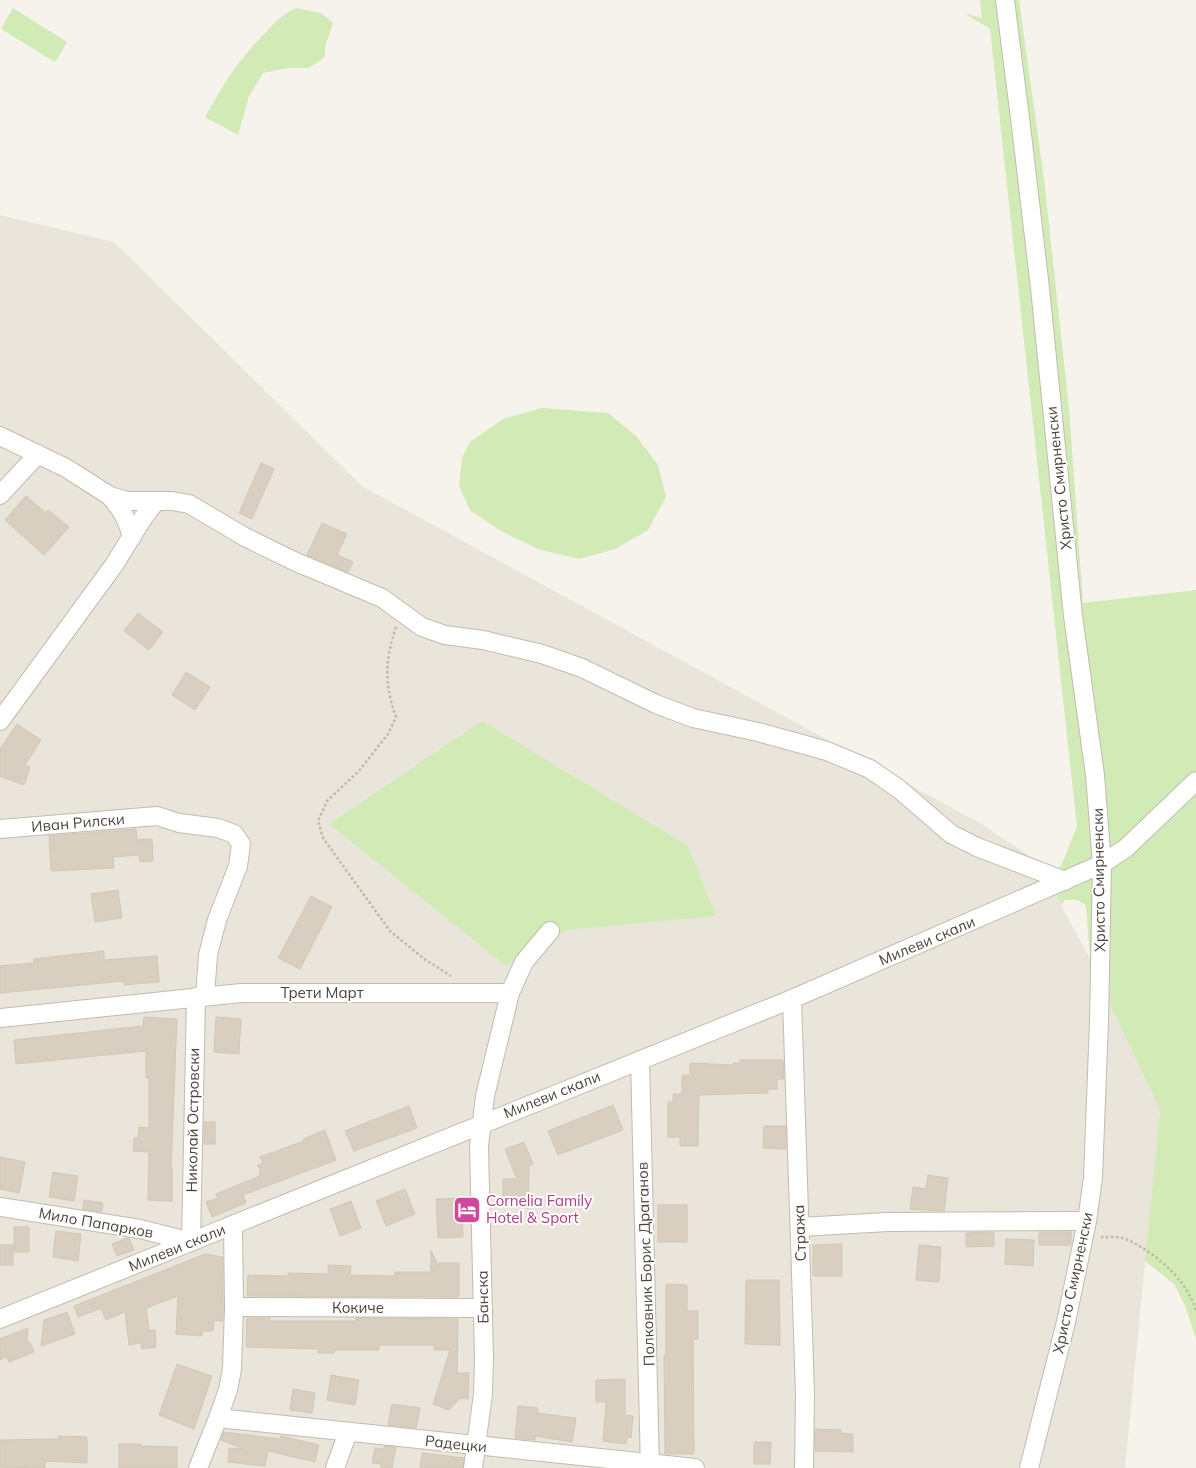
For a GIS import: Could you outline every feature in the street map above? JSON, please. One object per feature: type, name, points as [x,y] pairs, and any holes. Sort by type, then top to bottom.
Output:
[{"type":"street","name":"Христо Смирненски","points":[[1005,0],[1040,288],[1073,616],[1095,775],[1102,864],[1093,1178],[1086,1229],[1048,1399],[1029,1468]]},
{"type":"street","points":[[0,436],[66,468],[110,496],[127,501],[172,501],[189,504],[244,537],[296,562],[382,598],[422,627],[445,635],[483,640],[542,654],[582,668],[656,704],[693,718],[758,732],[827,751],[870,769],[899,789],[951,834],[977,847],[1065,881]]},
{"type":"street","points":[[0,495],[38,454]]},
{"type":"street","points":[[110,496],[129,523],[132,537]]},
{"type":"street","points":[[0,721],[114,565],[143,518],[156,501]]},
{"type":"street","name":"Милеви скали","points":[[0,1319],[792,999],[1065,881],[1102,864],[1126,848],[1196,782]]},
{"type":"street","name":"Иван Рилски","points":[[0,829],[157,816]]},
{"type":"street","name":"Николай Островски","points":[[157,816],[179,823],[218,828],[234,834],[241,844],[238,866],[217,920],[208,954],[201,996],[191,1242]]},
{"type":"street","points":[[481,1124],[485,1096],[510,993],[524,962],[550,931]]},
{"type":"street","name":"Трети Март","points":[[0,1018],[201,996],[261,993],[510,993]]},
{"type":"street","name":"Стража","points":[[792,999],[805,1394],[804,1468]]},
{"type":"street","name":"Полковник Борис Драганов","points":[[640,1060],[651,1466]]},
{"type":"street","name":"Банска","points":[[473,1468],[483,1394],[479,1146],[481,1124]]},
{"type":"street","name":"Мило Папарков","points":[[0,1207],[140,1228],[191,1242]]},
{"type":"street","points":[[800,1227],[888,1222],[1086,1229]]},
{"type":"street","points":[[198,1468],[228,1390],[232,1369],[234,1307],[233,1225]]},
{"type":"street","name":"Кокиче","points":[[234,1307],[483,1308]]},
{"type":"street","name":"Радецки","points":[[218,1418],[651,1466],[695,1468]]},
{"type":"street","points":[[335,1468],[348,1432]]},
{"type":"path","points":[[402,612],[390,644],[386,670],[389,698],[396,717],[388,734],[360,772],[327,801],[318,821],[323,838],[390,931],[423,958],[454,978]]},
{"type":"path","points":[[1086,1229],[1126,1239],[1161,1261],[1187,1289],[1196,1311]]},
{"type":"shaded area","points":[[0,215],[114,242],[362,486],[978,822],[1044,866],[1061,905],[1090,959],[1160,1110],[1125,1468],[0,1468]]},
{"type":"green space","points":[[980,0],[1019,0],[1044,179],[1069,408],[1083,603],[1196,590],[1196,1339],[1185,1305],[1174,1284],[1145,1261],[1160,1110],[1090,959],[1086,905],[1077,900],[1065,900],[1061,905],[1048,876],[1061,866],[1077,827],[990,29],[964,13],[982,18]]},
{"type":"green space","points":[[13,8],[67,42],[55,62],[1,29]]},
{"type":"green space","points":[[296,8],[321,13],[333,23],[325,47],[325,57],[309,68],[288,68],[263,73],[249,96],[238,135],[205,117],[225,83],[247,52],[276,22]]},
{"type":"green space","points":[[542,408],[608,413],[637,437],[658,465],[666,497],[648,530],[615,549],[579,559],[538,549],[499,530],[470,510],[459,486],[462,458],[470,442],[503,419]]},
{"type":"green space","points":[[482,721],[688,846],[716,916],[567,930],[506,966],[329,824]]},
{"type":"building","points":[[261,463],[274,469],[252,519],[239,513]]},
{"type":"building","points":[[26,496],[46,513],[48,510],[69,527],[44,555],[5,520]]},
{"type":"building","points":[[322,523],[347,534],[337,555],[353,562],[348,572],[307,555]]},
{"type":"building","points":[[138,613],[163,632],[149,650],[124,631]]},
{"type":"building","points":[[186,672],[210,687],[195,710],[172,695]]},
{"type":"building","points":[[17,724],[41,740],[25,765],[30,767],[24,785],[0,776],[0,749]]},
{"type":"building","points":[[136,829],[137,840],[152,839],[153,861],[140,862],[139,855],[113,857],[114,868],[51,871],[49,836]]},
{"type":"building","points":[[118,890],[122,918],[95,922],[91,894]]},
{"type":"building","points":[[311,896],[332,907],[300,969],[278,958]]},
{"type":"building","points":[[104,951],[104,960],[157,956],[159,982],[124,985],[124,981],[0,993],[0,966],[34,963],[34,959]]},
{"type":"building","points":[[144,1017],[177,1019],[171,1168],[172,1201],[148,1200],[149,1152],[133,1151],[134,1138],[138,1138],[139,1127],[149,1128],[149,1078],[146,1078],[146,1051],[16,1064],[14,1040],[143,1026]]},
{"type":"building","points":[[216,1017],[241,1019],[239,1054],[214,1052]]},
{"type":"building","points":[[740,1060],[783,1060],[784,1079],[777,1079],[777,1089],[768,1089],[768,1093],[699,1095],[698,1146],[680,1146],[680,1137],[668,1137],[668,1102],[673,1102],[673,1094],[682,1094],[682,1075],[690,1075],[690,1063],[733,1065],[733,1063],[740,1063]]},
{"type":"building","points":[[613,1105],[623,1130],[558,1155],[548,1131]]},
{"type":"building","points":[[409,1106],[417,1128],[354,1151],[345,1131]]},
{"type":"building","points":[[204,1122],[215,1122],[215,1144],[204,1144]]},
{"type":"building","points":[[764,1126],[786,1126],[786,1149],[763,1148]]},
{"type":"building","points":[[325,1130],[336,1160],[243,1195],[246,1203],[212,1217],[206,1202],[218,1198],[216,1194],[260,1176],[259,1173],[261,1172],[258,1165],[263,1163],[260,1157],[304,1141],[303,1139]]},
{"type":"building","points":[[524,1142],[533,1164],[529,1166],[528,1209],[525,1202],[503,1202],[503,1179],[517,1179],[505,1149]]},
{"type":"building","points":[[0,1157],[25,1162],[19,1193],[0,1189]]},
{"type":"building","points":[[53,1172],[78,1176],[74,1201],[49,1197]]},
{"type":"building","points":[[928,1175],[948,1178],[944,1211],[910,1209],[913,1187],[926,1189]]},
{"type":"building","points":[[405,1189],[415,1214],[386,1226],[376,1201]]},
{"type":"building","points":[[462,1198],[463,1237],[438,1238],[436,1199]]},
{"type":"building","points":[[84,1200],[103,1203],[102,1212],[83,1209]]},
{"type":"building","points":[[351,1201],[361,1228],[340,1236],[330,1209]]},
{"type":"building","points":[[658,1205],[687,1205],[687,1242],[658,1242]]},
{"type":"building","points":[[14,1227],[29,1227],[29,1252],[14,1252]]},
{"type":"building","points":[[56,1231],[81,1234],[78,1261],[53,1257]]},
{"type":"building","points":[[994,1232],[994,1246],[966,1247],[966,1233]]},
{"type":"building","points":[[1039,1232],[1071,1232],[1071,1245],[1039,1245]]},
{"type":"building","points":[[129,1238],[134,1250],[117,1256],[112,1244]]},
{"type":"building","points":[[1006,1239],[1034,1240],[1033,1266],[1005,1264]]},
{"type":"building","points":[[842,1244],[842,1276],[813,1276],[813,1245]]},
{"type":"building","points":[[0,1245],[13,1245],[13,1265],[0,1265]]},
{"type":"building","points":[[919,1245],[941,1247],[939,1282],[916,1280]]},
{"type":"building","points":[[431,1250],[439,1268],[439,1263],[459,1263],[458,1297],[247,1296],[248,1275],[328,1274],[328,1265],[351,1266],[350,1275],[395,1276],[395,1272],[431,1272]]},
{"type":"building","points":[[205,1254],[223,1257],[223,1321],[214,1320],[213,1331],[202,1331],[202,1336],[176,1334],[178,1296],[146,1308],[149,1331],[155,1330],[156,1347],[142,1349],[141,1343],[129,1345],[125,1312],[106,1320],[101,1308],[78,1317],[74,1306]]},
{"type":"building","points":[[746,1280],[779,1280],[780,1345],[745,1344]]},
{"type":"building","points":[[666,1284],[687,1285],[687,1311],[698,1311],[698,1339],[693,1339],[694,1454],[665,1454],[664,1355],[666,1355]]},
{"type":"building","points":[[67,1312],[75,1334],[41,1346],[44,1320]]},
{"type":"building","points":[[247,1318],[270,1318],[270,1321],[356,1321],[356,1318],[458,1319],[457,1373],[469,1373],[468,1399],[460,1398],[449,1410],[433,1404],[450,1350],[434,1350],[434,1345],[379,1345],[379,1350],[334,1350],[334,1353],[318,1353],[318,1349],[246,1347]]},
{"type":"building","points":[[28,1328],[27,1342],[30,1342],[34,1352],[9,1362],[7,1357],[0,1360],[0,1339]]},
{"type":"building","points":[[177,1364],[212,1376],[194,1429],[159,1415]]},
{"type":"building","points":[[331,1375],[359,1380],[355,1405],[327,1400]]},
{"type":"building","points":[[625,1379],[625,1415],[633,1416],[631,1438],[627,1437],[626,1444],[603,1441],[606,1402],[596,1402],[596,1380]]},
{"type":"building","points":[[293,1389],[315,1393],[312,1413],[290,1410]]},
{"type":"building","points":[[392,1404],[420,1408],[416,1428],[388,1425]]},
{"type":"building","points":[[518,1406],[538,1408],[537,1413],[576,1418],[572,1442],[535,1436],[535,1440],[515,1438]]},
{"type":"building","points":[[815,1429],[841,1430],[841,1433],[853,1434],[853,1452],[815,1451]]},
{"type":"building","points":[[224,1432],[280,1439],[281,1436],[319,1445],[315,1462],[268,1451],[265,1466],[228,1462],[229,1448],[244,1449],[221,1440]]},
{"type":"building","points":[[58,1436],[87,1437],[87,1463],[45,1461],[45,1468],[0,1467],[0,1440],[58,1439]]},
{"type":"building","points":[[754,1442],[771,1442],[770,1464],[754,1464]]},
{"type":"building","points":[[119,1444],[177,1447],[177,1468],[119,1468]]},
{"type":"building","points":[[384,1446],[396,1447],[392,1468],[381,1468],[381,1464],[372,1463],[375,1448],[384,1449]]},
{"type":"building","points":[[422,1453],[464,1458],[463,1468],[420,1468]]},
{"type":"place","name":"Cornelia Family Hotel & Sport","points":[[467,1210]]}]
